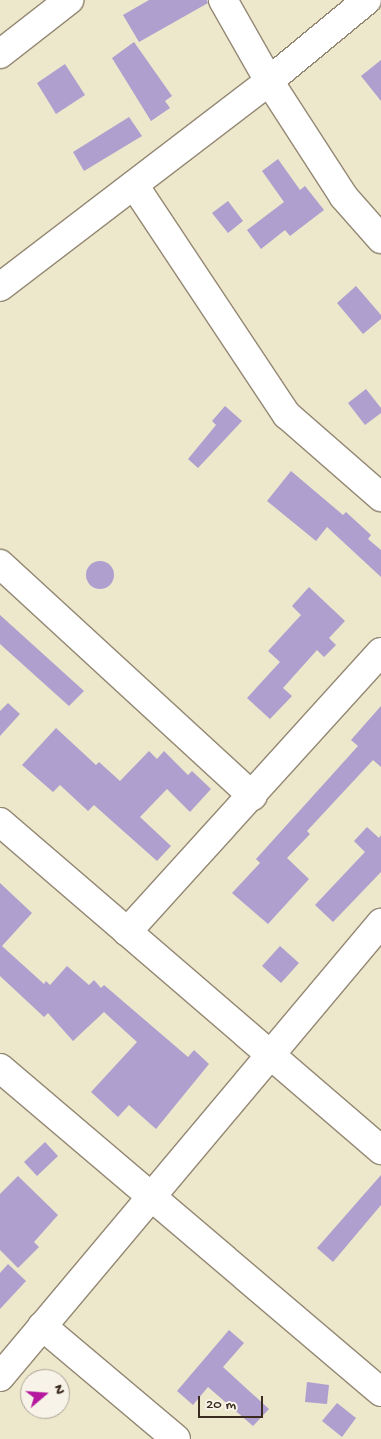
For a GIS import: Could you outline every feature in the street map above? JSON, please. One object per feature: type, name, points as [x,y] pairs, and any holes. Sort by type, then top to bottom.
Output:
[{"type":"street","points":[[0,54],[70,0]]},
{"type":"street","points":[[223,0],[269,81],[344,197],[379,234]]},
{"type":"street","points":[[0,287],[269,81],[367,0]]},
{"type":"street","points":[[134,184],[287,415],[381,497]]},
{"type":"street","points":[[0,564],[252,796]]},
{"type":"street","points":[[127,932],[381,652]]},
{"type":"street","points":[[0,822],[381,1150]]},
{"type":"street","points":[[0,1377],[381,923]]},
{"type":"street","points":[[3,1076],[381,1392]]},
{"type":"street","points":[[42,1326],[176,1439]]},
{"type":"building","points":[[149,0],[207,0],[208,3],[139,42],[123,15]]},
{"type":"building","points":[[134,42],[172,96],[165,101],[170,108],[151,121],[112,58]]},
{"type":"building","points":[[381,60],[381,101],[361,76]]},
{"type":"building","points":[[65,64],[85,95],[56,114],[37,83]]},
{"type":"building","points":[[129,117],[142,136],[84,171],[73,152]]},
{"type":"building","points":[[278,159],[300,190],[305,186],[324,210],[290,236],[285,230],[261,249],[247,230],[284,202],[262,171]]},
{"type":"building","points":[[228,201],[243,221],[228,233],[212,213]]},
{"type":"building","points":[[356,286],[381,315],[381,319],[363,334],[337,303]]},
{"type":"building","points":[[366,389],[381,408],[381,413],[365,425],[348,403]]},
{"type":"building","points":[[225,406],[242,421],[198,468],[188,459],[216,425],[212,421]]},
{"type":"building","points":[[291,471],[343,515],[346,512],[371,535],[368,539],[381,550],[381,577],[327,527],[316,541],[267,501]]},
{"type":"building","points":[[100,561],[110,565],[114,575],[110,585],[100,589],[90,585],[86,575],[90,565]]},
{"type":"building","points":[[309,587],[345,621],[329,638],[336,645],[324,657],[317,650],[283,688],[292,696],[270,719],[247,698],[280,662],[268,651],[301,615],[292,606]]},
{"type":"building","points":[[0,615],[84,691],[69,706],[0,644]]},
{"type":"building","points":[[8,703],[20,714],[0,736],[0,711]]},
{"type":"building","points":[[381,706],[381,767],[373,760],[307,831],[310,834],[287,858],[309,879],[268,924],[232,893],[260,863],[256,859],[358,746],[351,740]]},
{"type":"building","points":[[56,728],[96,765],[99,762],[120,781],[149,751],[157,759],[164,751],[188,775],[192,771],[211,789],[190,812],[167,789],[140,817],[171,846],[157,861],[94,805],[88,811],[60,785],[53,792],[22,765]]},
{"type":"building","points":[[367,827],[379,838],[381,835],[381,872],[333,922],[315,905],[365,852],[354,841]]},
{"type":"building","points":[[0,883],[32,913],[2,946],[44,984],[46,981],[50,985],[67,966],[89,985],[94,980],[101,988],[104,985],[188,1057],[194,1050],[209,1064],[156,1129],[129,1105],[118,1117],[91,1092],[137,1042],[104,1012],[73,1041],[48,1013],[44,1017],[0,976]]},
{"type":"building","points":[[280,946],[299,963],[281,983],[262,966]]},
{"type":"building","points":[[45,1142],[58,1156],[37,1176],[24,1162]]},
{"type":"building","points":[[381,1175],[381,1205],[333,1262],[317,1248]]},
{"type":"building","points":[[18,1176],[58,1215],[34,1242],[39,1247],[18,1268],[0,1250],[0,1194]]},
{"type":"building","points":[[8,1264],[26,1281],[0,1309],[0,1273]]},
{"type":"building","points":[[229,1330],[244,1343],[223,1367],[269,1409],[253,1426],[208,1387],[193,1405],[177,1391]]},
{"type":"building","points":[[307,1382],[329,1385],[327,1404],[305,1402]]},
{"type":"building","points":[[337,1403],[356,1418],[342,1437],[322,1421]]}]
